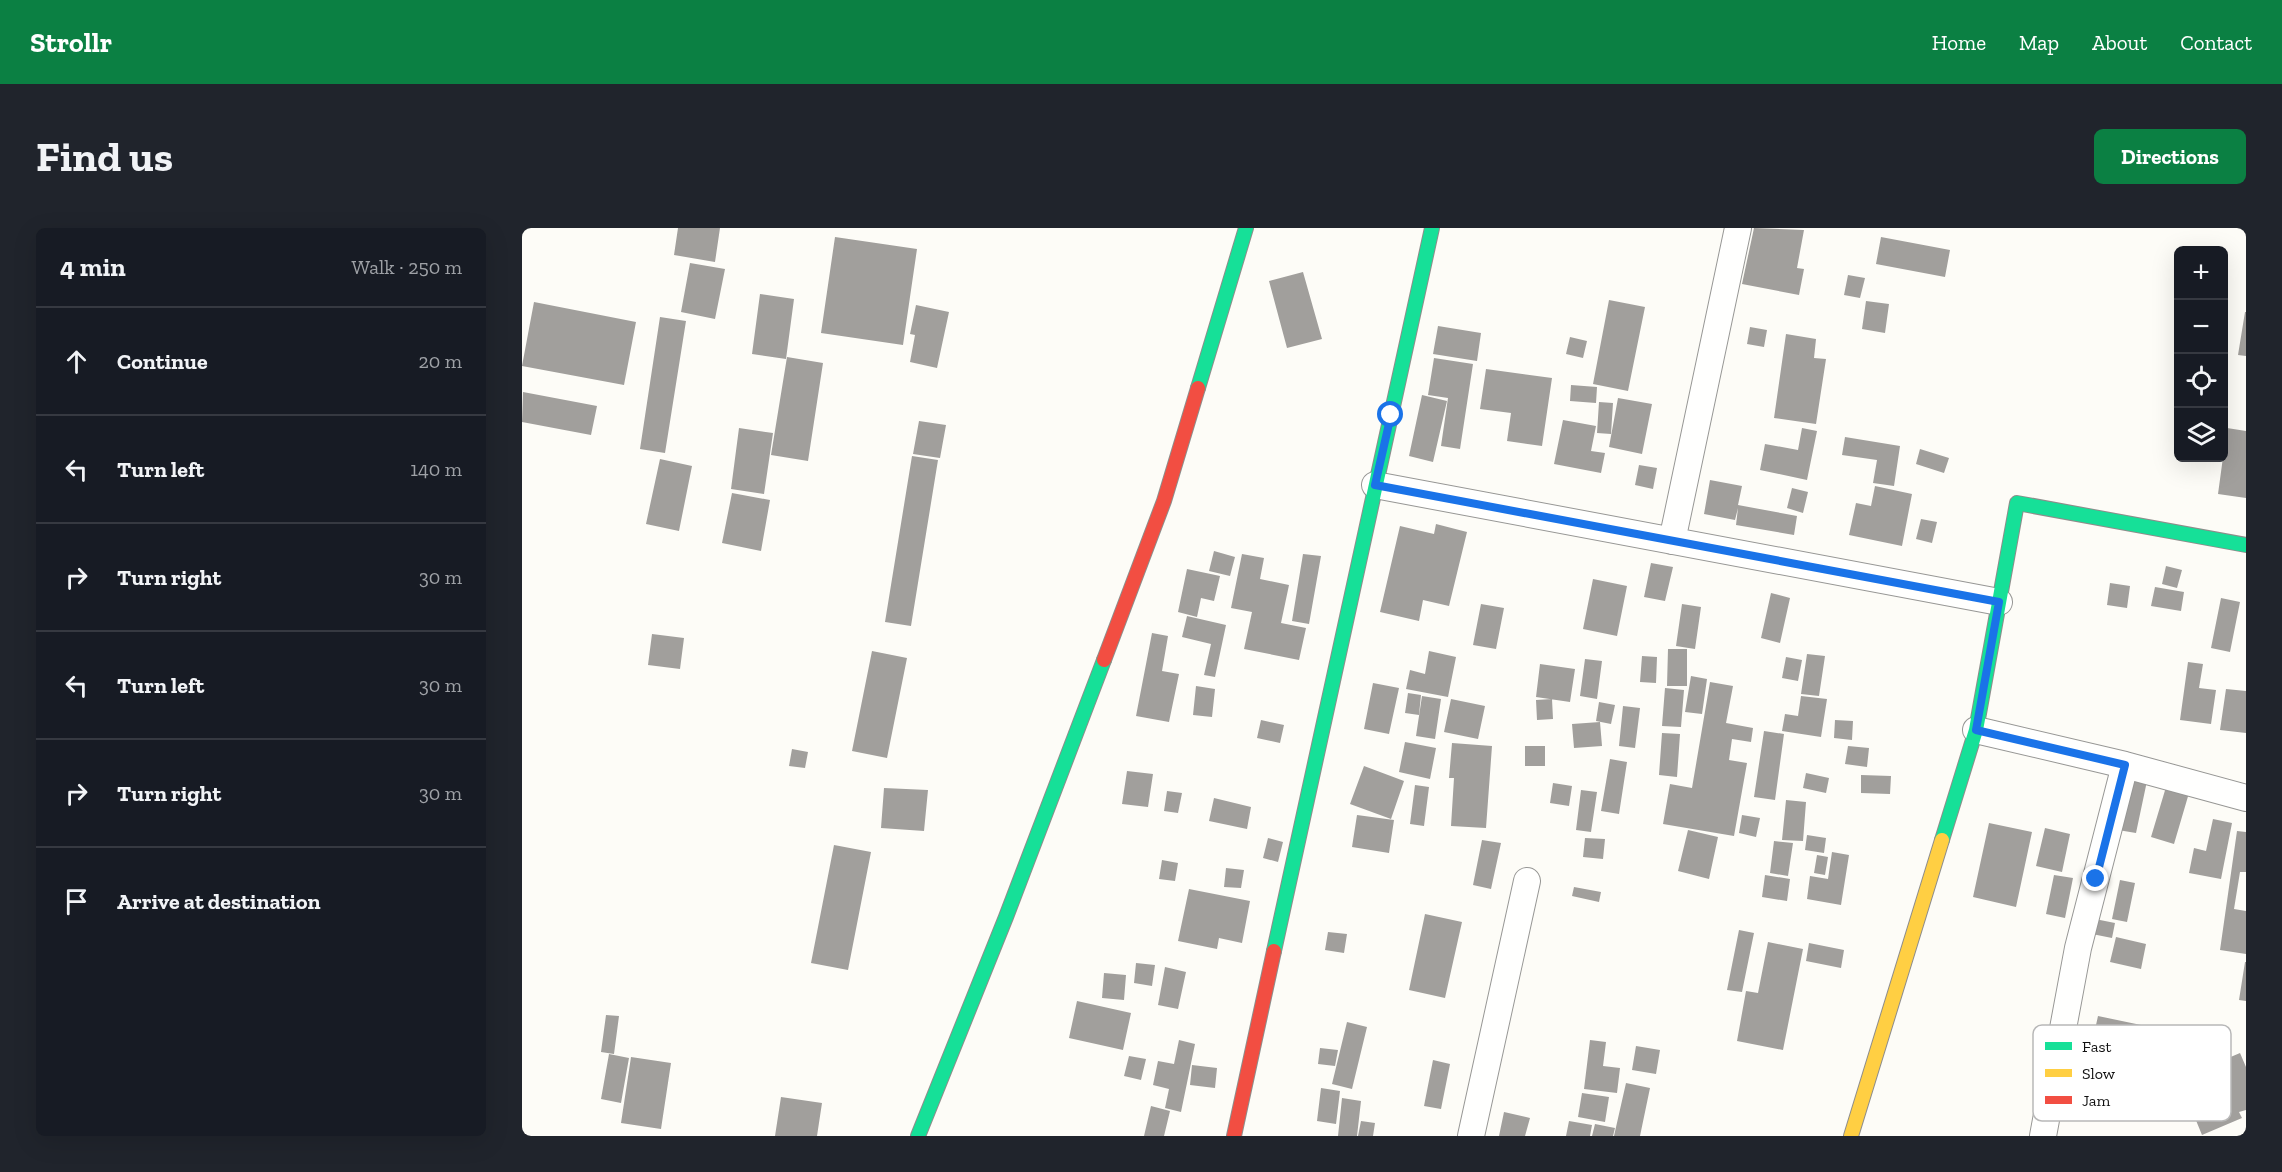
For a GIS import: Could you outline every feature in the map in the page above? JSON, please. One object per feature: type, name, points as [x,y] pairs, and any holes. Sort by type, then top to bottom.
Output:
[{"type":"street","points":[[918,1136],[1006,917],[1164,501],[1246,228]]},
{"type":"street","points":[[1234,1136],[1432,228]]},
{"type":"street","points":[[1672,541],[1738,228]]},
{"type":"street","points":[[1375,485],[1999,602]]},
{"type":"street","points":[[1851,1136],[1976,730],[2017,503],[2246,546]]},
{"type":"street","points":[[1976,730],[2125,765],[2246,798]]},
{"type":"street","points":[[2064,1025],[2078,948],[2125,765]]},
{"type":"street","points":[[1471,1136],[1527,881]]},
{"type":"street","points":[[2043,1136],[2046,1121]]},
{"type":"building","points":[[678,228],[720,228],[715,262],[674,255]]},
{"type":"building","points":[[1754,228],[1804,230],[1797,268],[1804,269],[1799,295],[1742,284]]},
{"type":"building","points":[[835,237],[917,249],[903,345],[821,333]]},
{"type":"building","points":[[1881,237],[1950,250],[1945,277],[1876,264]]},
{"type":"building","points":[[690,263],[725,269],[715,319],[681,312]]},
{"type":"building","points":[[1303,272],[1322,339],[1287,348],[1269,281]]},
{"type":"building","points":[[1848,275],[1865,278],[1860,298],[1844,295]]},
{"type":"building","points":[[760,294],[794,299],[786,359],[752,354]]},
{"type":"building","points":[[1609,300],[1645,307],[1628,391],[1593,384]]},
{"type":"building","points":[[1866,301],[1889,304],[1885,333],[1862,329]]},
{"type":"building","points":[[534,302],[636,322],[624,385],[522,366]]},
{"type":"building","points":[[916,305],[949,312],[937,368],[910,362],[915,335],[910,334]]},
{"type":"building","points":[[2246,312],[2246,356],[2238,355]]},
{"type":"building","points":[[660,317],[686,321],[665,453],[640,449]]},
{"type":"building","points":[[1438,326],[1481,333],[1477,361],[1433,354]]},
{"type":"building","points":[[1750,327],[1767,330],[1764,347],[1747,344]]},
{"type":"building","points":[[1786,334],[1816,339],[1814,358],[1826,359],[1816,424],[1774,418]]},
{"type":"building","points":[[1570,337],[1587,341],[1583,358],[1566,354]]},
{"type":"building","points":[[787,357],[823,363],[808,461],[771,455]]},
{"type":"building","points":[[1434,358],[1473,364],[1460,449],[1441,446],[1448,398],[1428,395]]},
{"type":"building","points":[[1486,369],[1552,378],[1542,446],[1507,441],[1511,413],[1480,409]]},
{"type":"building","points":[[1571,385],[1597,387],[1596,403],[1570,401]]},
{"type":"building","points":[[523,392],[597,406],[591,435],[522,422]]},
{"type":"building","points":[[1422,395],[1447,401],[1433,462],[1409,456]]},
{"type":"building","points":[[1618,398],[1652,404],[1642,454],[1609,447]]},
{"type":"building","points":[[1599,402],[1613,403],[1611,434],[1597,433]]},
{"type":"building","points":[[1563,420],[1596,426],[1591,451],[1605,453],[1601,473],[1554,464]]},
{"type":"building","points":[[919,421],[946,425],[940,458],[913,454]]},
{"type":"building","points":[[739,428],[773,433],[764,494],[731,489]]},
{"type":"building","points":[[1802,428],[1817,431],[1807,480],[1760,470],[1765,444],[1798,450]]},
{"type":"building","points":[[2228,428],[2246,431],[2246,498],[2218,494],[2222,462],[2228,462]]},
{"type":"building","points":[[1845,437],[1900,446],[1894,486],[1873,483],[1877,460],[1842,455]]},
{"type":"building","points":[[1920,449],[1949,458],[1944,473],[1916,464]]},
{"type":"building","points":[[912,456],[938,460],[911,626],[885,622]]},
{"type":"building","points":[[660,459],[692,466],[679,531],[646,524]]},
{"type":"building","points":[[1639,465],[1657,468],[1653,489],[1635,485]]},
{"type":"building","points":[[1710,480],[1742,486],[1738,505],[1797,516],[1794,535],[1736,525],[1738,508],[1735,520],[1704,514]]},
{"type":"building","points":[[1875,486],[1912,494],[1902,546],[1849,535],[1856,503],[1871,506]]},
{"type":"building","points":[[1792,488],[1808,492],[1803,513],[1787,508]]},
{"type":"building","points":[[732,493],[770,500],[761,551],[722,543]]},
{"type":"building","points":[[1921,519],[1937,522],[1932,543],[1916,539]]},
{"type":"building","points":[[1436,524],[1467,532],[1449,606],[1423,600],[1419,621],[1380,612],[1400,526],[1434,534]]},
{"type":"building","points":[[1214,551],[1235,557],[1230,576],[1209,571]]},
{"type":"building","points":[[1242,554],[1264,558],[1260,579],[1289,585],[1281,623],[1306,628],[1299,660],[1244,649],[1252,612],[1231,608]]},
{"type":"building","points":[[1303,554],[1321,556],[1309,624],[1292,621]]},
{"type":"building","points":[[1651,563],[1673,567],[1665,601],[1644,597]]},
{"type":"building","points":[[2166,566],[2182,570],[2177,588],[2162,584]]},
{"type":"building","points":[[1187,569],[1220,576],[1214,601],[1201,598],[1197,617],[1178,612]]},
{"type":"building","points":[[1593,579],[1627,586],[1617,636],[1583,629]]},
{"type":"building","points":[[2110,583],[2130,586],[2127,608],[2107,605]]},
{"type":"building","points":[[2155,587],[2184,592],[2181,611],[2151,606]]},
{"type":"building","points":[[1771,593],[1790,598],[1780,643],[1761,638]]},
{"type":"building","points":[[2221,598],[2240,602],[2230,652],[2211,648]]},
{"type":"building","points":[[1481,604],[1504,608],[1496,649],[1473,645]]},
{"type":"building","points":[[1682,604],[1701,607],[1695,649],[1676,646]]},
{"type":"building","points":[[1187,616],[1226,625],[1215,677],[1204,675],[1211,644],[1182,637]]},
{"type":"building","points":[[1152,633],[1168,636],[1162,671],[1179,674],[1169,722],[1136,716]]},
{"type":"building","points":[[652,634],[684,638],[680,669],[648,665]]},
{"type":"building","points":[[1668,649],[1687,649],[1687,686],[1667,686]]},
{"type":"building","points":[[872,651],[907,658],[887,758],[852,751]]},
{"type":"building","points":[[1429,651],[1456,657],[1448,697],[1406,689],[1410,670],[1425,674]]},
{"type":"building","points":[[1807,654],[1825,656],[1819,696],[1801,694]]},
{"type":"building","points":[[1642,656],[1657,657],[1656,683],[1640,682]]},
{"type":"building","points":[[1786,657],[1802,660],[1798,681],[1782,678]]},
{"type":"building","points":[[1585,659],[1602,661],[1597,699],[1580,696]]},
{"type":"building","points":[[2188,662],[2203,664],[2199,688],[2216,690],[2211,724],[2180,720]]},
{"type":"building","points":[[1540,664],[1575,669],[1570,702],[1536,697]]},
{"type":"building","points":[[1691,676],[1707,679],[1702,714],[1685,712]]},
{"type":"building","points":[[1710,682],[1733,686],[1726,723],[1753,728],[1751,742],[1732,739],[1729,760],[1747,763],[1734,836],[1663,824],[1670,784],[1692,788]]},
{"type":"building","points":[[1373,683],[1399,688],[1389,734],[1364,729]]},
{"type":"building","points":[[1196,686],[1215,689],[1212,717],[1193,715]]},
{"type":"building","points":[[1665,688],[1684,690],[1681,727],[1662,726]]},
{"type":"building","points":[[2226,689],[2246,691],[2246,733],[2220,730]]},
{"type":"building","points":[[1408,693],[1421,695],[1419,715],[1405,713]]},
{"type":"building","points":[[1422,696],[1441,699],[1435,739],[1416,736]]},
{"type":"building","points":[[1801,696],[1827,699],[1821,737],[1782,731],[1785,714],[1798,716]]},
{"type":"building","points":[[1451,699],[1485,706],[1478,739],[1444,732]]},
{"type":"building","points":[[1552,699],[1553,719],[1537,720],[1536,700]]},
{"type":"building","points":[[1599,702],[1615,705],[1611,724],[1596,721]]},
{"type":"building","points":[[1623,706],[1640,708],[1635,748],[1619,746]]},
{"type":"building","points":[[1261,720],[1284,725],[1280,743],[1257,738]]},
{"type":"building","points":[[1835,720],[1853,721],[1852,740],[1834,738]]},
{"type":"building","points":[[1600,722],[1602,746],[1574,748],[1572,724]]},
{"type":"building","points":[[1764,731],[1784,734],[1775,800],[1754,797]]},
{"type":"building","points":[[1662,733],[1680,734],[1677,777],[1659,775]]},
{"type":"building","points":[[1405,742],[1436,748],[1430,779],[1399,772]]},
{"type":"building","points":[[1452,743],[1492,746],[1486,828],[1451,826],[1454,778],[1449,778]]},
{"type":"building","points":[[1525,746],[1545,746],[1545,766],[1525,766]]},
{"type":"building","points":[[1848,746],[1869,748],[1867,767],[1845,764]]},
{"type":"building","points":[[792,749],[808,752],[805,768],[789,766]]},
{"type":"building","points":[[1610,759],[1627,762],[1619,814],[1601,811]]},
{"type":"building","points":[[1364,766],[1404,781],[1391,819],[1350,804]]},
{"type":"building","points":[[1127,771],[1153,774],[1148,807],[1122,804]]},
{"type":"building","points":[[1806,773],[1829,778],[1826,793],[1803,788]]},
{"type":"building","points":[[1861,775],[1891,776],[1890,794],[1861,793]]},
{"type":"building","points":[[2129,778],[2147,781],[2136,833],[2118,830]]},
{"type":"building","points":[[1553,783],[1572,786],[1569,806],[1550,803]]},
{"type":"building","points":[[1415,785],[1429,787],[1424,826],[1410,824]]},
{"type":"building","points":[[2166,787],[2189,793],[2174,844],[2151,837]]},
{"type":"building","points":[[884,788],[928,790],[924,831],[881,828]]},
{"type":"building","points":[[1581,790],[1597,792],[1591,832],[1576,830]]},
{"type":"building","points":[[1167,791],[1182,793],[1178,813],[1164,811]]},
{"type":"building","points":[[1214,798],[1251,807],[1247,829],[1209,821]]},
{"type":"building","points":[[1786,800],[1806,802],[1803,841],[1782,840]]},
{"type":"building","points":[[1357,815],[1394,820],[1389,853],[1352,847]]},
{"type":"building","points":[[1742,815],[1760,818],[1756,837],[1739,833]]},
{"type":"building","points":[[2213,819],[2232,823],[2221,879],[2189,873],[2194,848],[2206,851]]},
{"type":"building","points":[[1989,823],[2032,832],[2016,907],[1973,897]]},
{"type":"building","points":[[2045,828],[2070,834],[2062,872],[2036,866]]},
{"type":"building","points":[[1688,830],[1718,837],[1709,879],[1678,871]]},
{"type":"building","points":[[2237,831],[2246,832],[2246,872],[2240,872],[2234,909],[2246,911],[2246,954],[2220,950]]},
{"type":"building","points":[[1807,835],[1826,838],[1824,853],[1805,850]]},
{"type":"building","points":[[1268,838],[1283,842],[1278,862],[1263,858]]},
{"type":"building","points":[[1585,838],[1605,839],[1603,859],[1583,857]]},
{"type":"building","points":[[1482,840],[1501,843],[1491,889],[1473,885]]},
{"type":"building","points":[[1774,841],[1793,843],[1788,876],[1770,873]]},
{"type":"building","points":[[834,845],[871,852],[848,970],[811,963]]},
{"type":"building","points":[[1832,852],[1849,855],[1841,905],[1807,899],[1810,876],[1828,879]]},
{"type":"building","points":[[1817,855],[1828,857],[1825,875],[1814,873]]},
{"type":"building","points":[[1162,860],[1178,863],[1175,881],[1159,879]]},
{"type":"building","points":[[1226,868],[1244,870],[1241,888],[1224,887]]},
{"type":"building","points":[[1765,875],[1790,879],[1787,901],[1762,897]]},
{"type":"building","points":[[2054,875],[2073,878],[2065,918],[2046,914]]},
{"type":"building","points":[[2120,880],[2135,883],[2127,922],[2112,919]]},
{"type":"building","points":[[1574,887],[1601,892],[1599,902],[1572,896]]},
{"type":"building","points":[[1189,889],[1250,901],[1242,943],[1219,938],[1217,949],[1178,941]]},
{"type":"building","points":[[1425,914],[1462,922],[1445,998],[1409,990]]},
{"type":"building","points":[[2095,919],[2115,923],[2112,938],[2092,934]]},
{"type":"building","points":[[1739,930],[1754,933],[1742,992],[1727,990]]},
{"type":"building","points":[[1328,932],[1347,934],[1344,953],[1325,950]]},
{"type":"building","points":[[2116,937],[2146,944],[2141,969],[2110,962]]},
{"type":"building","points":[[1768,942],[1803,949],[1783,1050],[1737,1041],[1746,991],[1758,993]]},
{"type":"building","points":[[1809,943],[1844,950],[1841,968],[1806,961]]},
{"type":"building","points":[[2246,962],[2246,1001],[2239,1000]]},
{"type":"building","points":[[1136,963],[1155,965],[1152,986],[1134,983]]},
{"type":"building","points":[[1165,967],[1186,972],[1178,1009],[1158,1005]]},
{"type":"building","points":[[1104,973],[1126,975],[1124,1000],[1102,998]]},
{"type":"building","points":[[1077,1001],[1131,1013],[1123,1050],[1069,1038]]},
{"type":"building","points":[[606,1015],[619,1016],[614,1054],[601,1052]]},
{"type":"building","points":[[2098,1016],[2141,1025],[2096,1025]]},
{"type":"building","points":[[1347,1022],[1367,1027],[1352,1089],[1332,1084]]},
{"type":"building","points":[[1179,1040],[1195,1044],[1181,1112],[1165,1108],[1169,1089],[1153,1085],[1158,1061],[1174,1064]]},
{"type":"building","points":[[1590,1040],[1606,1042],[1603,1066],[1620,1068],[1617,1093],[1584,1089]]},
{"type":"building","points":[[1636,1046],[1660,1050],[1656,1074],[1632,1070]]},
{"type":"building","points":[[1320,1048],[1338,1050],[1335,1066],[1318,1064]]},
{"type":"building","points":[[2240,1053],[2246,1067],[2246,1110],[2239,1112],[2242,1118],[2202,1135],[2196,1121],[2231,1121],[2231,1057]]},
{"type":"building","points":[[609,1054],[629,1058],[621,1103],[601,1099]]},
{"type":"building","points":[[1129,1056],[1146,1059],[1141,1080],[1124,1076]]},
{"type":"building","points":[[631,1057],[671,1063],[661,1129],[621,1123]]},
{"type":"building","points":[[1433,1060],[1450,1064],[1441,1109],[1424,1106]]},
{"type":"building","points":[[1192,1065],[1217,1068],[1215,1088],[1190,1085]]},
{"type":"building","points":[[1626,1083],[1650,1088],[1640,1136],[1614,1136]]},
{"type":"building","points":[[1321,1088],[1340,1091],[1336,1124],[1317,1121]]},
{"type":"building","points":[[1582,1093],[1609,1097],[1605,1122],[1578,1117]]},
{"type":"building","points":[[781,1097],[822,1103],[817,1136],[775,1136]]},
{"type":"building","points":[[1342,1098],[1361,1101],[1357,1136],[1338,1136]]},
{"type":"building","points":[[1151,1106],[1170,1111],[1164,1136],[1144,1136]]},
{"type":"building","points":[[1504,1112],[1530,1118],[1525,1136],[1499,1136]]},
{"type":"building","points":[[1361,1121],[1375,1123],[1373,1136],[1358,1136]]},
{"type":"building","points":[[1569,1121],[1592,1125],[1590,1136],[1566,1136]]},
{"type":"building","points":[[1595,1124],[1615,1128],[1613,1136],[1592,1136]]},
{"type":"traffic: fast","points":[[1198,388],[1246,228]]},
{"type":"traffic: fast","points":[[1274,951],[1432,228]]},
{"type":"traffic: fast","points":[[1942,840],[1976,730],[2017,503],[2246,545]]},
{"type":"traffic: fast","points":[[918,1136],[1006,917],[1104,660]]},
{"type":"traffic: slow","points":[[1851,1136],[1942,840]]},
{"type":"traffic: jam","points":[[1104,660],[1164,501],[1198,388]]},
{"type":"traffic: jam","points":[[1234,1136],[1274,951]]},
{"type":"route","points":[[1391,415],[1375,485],[1999,602],[1976,730],[2125,765],[2096,879]]}]
